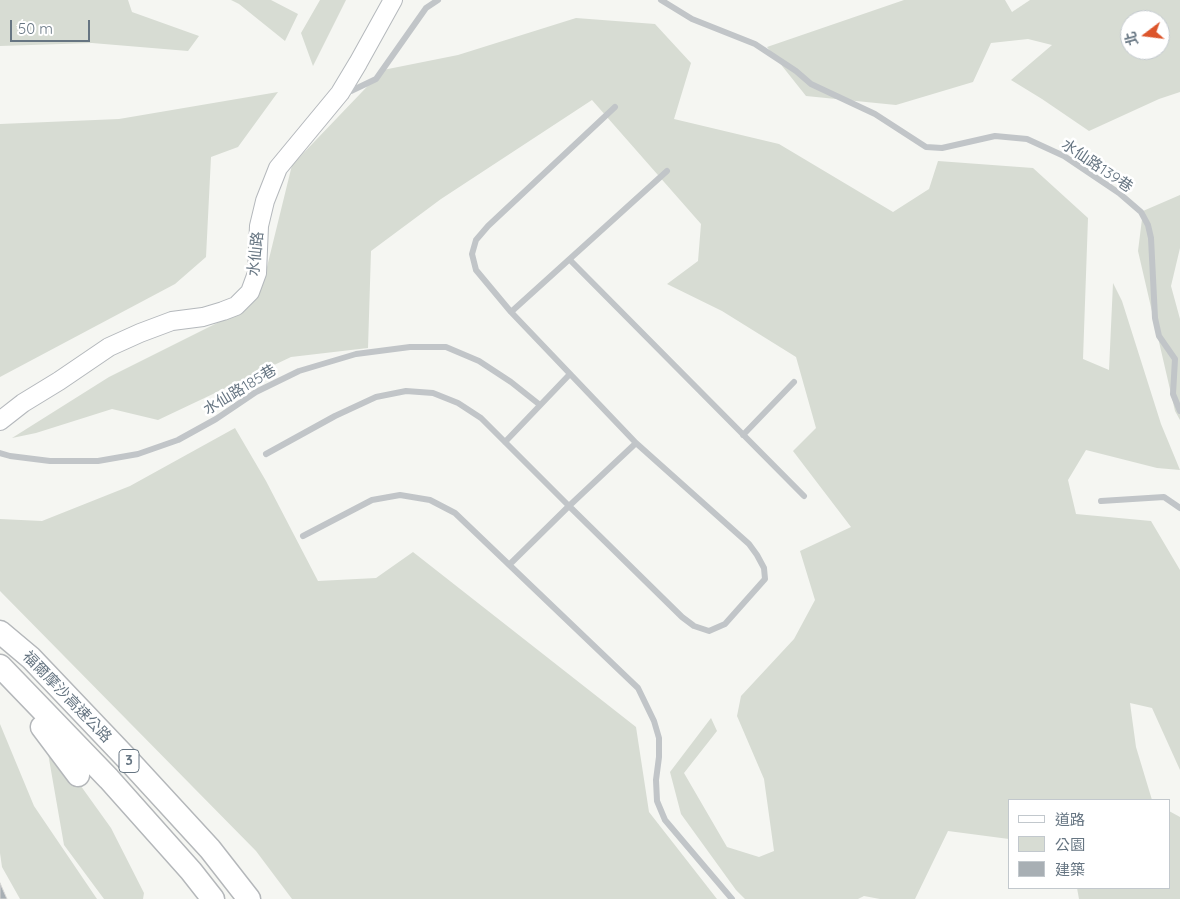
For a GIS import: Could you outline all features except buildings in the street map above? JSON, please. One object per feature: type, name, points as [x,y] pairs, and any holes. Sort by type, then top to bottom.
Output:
[{"type":"highway","name":"福爾摩沙高速公路","points":[[0,632],[31,658],[130,762],[210,849],[249,899]]},
{"type":"highway","name":"福爾摩沙高速公路","points":[[0,668],[109,779],[191,871],[213,899]]},
{"type":"highway","points":[[0,668],[78,775]]},
{"type":"street","name":"水仙路","points":[[0,421],[23,403],[59,382],[110,347],[140,332],[172,321],[203,317],[236,306],[250,292],[257,273],[258,226],[265,201],[278,168],[340,93],[393,0]]},
{"type":"lane","points":[[340,93],[351,91],[376,79],[426,8],[438,0]]},
{"type":"lane","name":"水仙路139巷","points":[[661,0],[692,19],[755,44],[812,84],[875,114],[926,147],[942,148],[995,136],[1027,139],[1064,156],[1119,193],[1141,212],[1148,225],[1155,318],[1159,336],[1175,359],[1174,394],[1180,411]]},
{"type":"lane","points":[[266,454],[335,416],[376,397],[406,391],[433,393],[458,403],[481,418],[682,617],[694,626],[709,631],[725,624],[765,579],[764,568],[757,555],[749,544],[636,443],[511,312],[476,270],[472,254],[476,240],[488,226],[615,107]]},
{"type":"lane","points":[[511,312],[667,170]]},
{"type":"lane","points":[[570,260],[804,496]]},
{"type":"lane","name":"水仙路185巷","points":[[0,453],[50,461],[98,461],[138,454],[178,440],[216,419],[256,392],[299,371],[356,354],[410,347],[446,347],[479,361],[540,404]]},
{"type":"lane","points":[[505,442],[570,374]]},
{"type":"lane","points":[[744,435],[794,382]]},
{"type":"lane","points":[[509,564],[636,443]]},
{"type":"lane","points":[[304,536],[372,500],[400,495],[430,500],[455,514],[638,688],[654,721],[659,738],[656,787],[658,801],[665,820],[732,899]]},
{"type":"lane","points":[[1101,501],[1164,497],[1180,508]]},
{"type":"green space","points":[[0,0],[128,0],[132,12],[199,36],[188,51],[92,43],[0,46]]},
{"type":"green space","points":[[231,0],[271,0],[298,14],[285,41],[239,4]]},
{"type":"green space","points":[[320,0],[346,0],[313,66],[301,33]]},
{"type":"green space","points":[[904,0],[1005,0],[1012,12],[1030,0],[1180,0],[1180,92],[1159,99],[1089,131],[1011,80],[1052,45],[1028,39],[991,43],[973,82],[896,105],[806,96],[767,47]]},
{"type":"green space","points":[[576,18],[655,24],[691,63],[674,119],[779,144],[893,212],[929,189],[938,161],[1033,168],[1088,218],[1083,359],[1109,370],[1113,283],[1122,301],[1161,424],[1180,470],[1157,468],[1086,450],[1068,480],[1076,514],[1151,521],[1180,570],[1180,770],[1152,708],[1130,703],[1136,747],[1152,799],[1008,799],[1008,839],[948,831],[915,899],[880,899],[864,896],[858,899],[745,899],[736,890],[681,814],[670,772],[711,718],[717,731],[684,773],[727,847],[759,857],[774,851],[764,779],[737,716],[741,696],[794,639],[815,600],[800,551],[851,527],[793,451],[816,428],[796,357],[722,311],[667,284],[698,261],[701,224],[592,100],[441,199],[371,251],[368,348],[291,357],[158,420],[112,409],[36,433],[12,438],[109,377],[235,314],[266,271],[292,165],[383,70],[458,55]]},
{"type":"green space","points":[[278,92],[238,147],[211,157],[206,257],[175,284],[0,377],[0,124],[119,119]]},
{"type":"green space","points":[[1180,195],[1180,248],[1171,286],[1180,319],[1180,420],[1175,411],[1138,251],[1143,211]]},
{"type":"green space","points":[[235,428],[266,481],[318,581],[376,578],[413,552],[636,727],[649,812],[717,899],[292,899],[256,851],[0,591],[0,519],[42,521],[130,486]]},
{"type":"green space","points":[[0,724],[34,806],[97,899],[20,899],[2,867],[0,853]]},
{"type":"green space","points":[[45,736],[111,828],[144,893],[143,899],[104,899],[64,845]]},
{"type":"green space","points":[[1170,812],[1180,817],[1180,899],[1079,899],[1077,889],[1170,889]]}]
